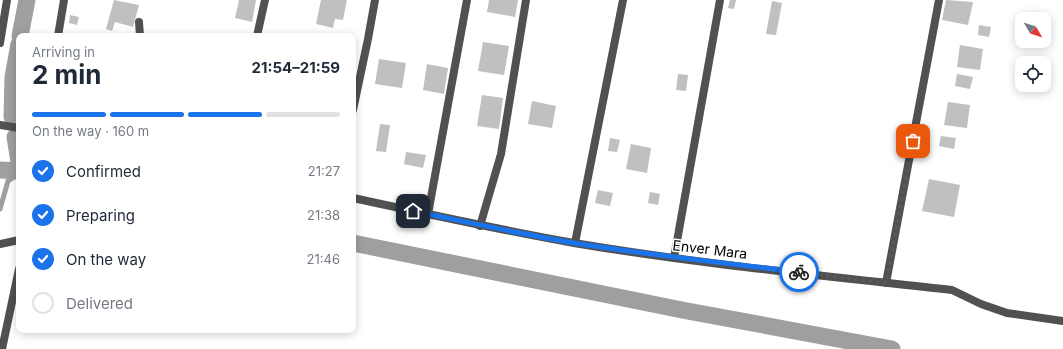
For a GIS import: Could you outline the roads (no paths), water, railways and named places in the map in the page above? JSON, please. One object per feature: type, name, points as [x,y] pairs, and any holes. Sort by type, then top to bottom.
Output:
[{"type":"street","points":[[0,43],[7,0]]},
{"type":"street","points":[[58,33],[64,0]]},
{"type":"street","points":[[258,33],[265,0]]},
{"type":"street","points":[[356,96],[368,39],[374,0]]},
{"type":"street","points":[[428,214],[467,0]]},
{"type":"street","points":[[480,226],[501,154],[526,0]]},
{"type":"street","points":[[575,243],[623,0]]},
{"type":"street","points":[[674,258],[720,0]]},
{"type":"street","points":[[886,283],[939,0]]},
{"type":"street","points":[[139,22],[140,33]]},
{"type":"street","points":[[0,125],[16,128]]},
{"type":"street","name":"Enver Mara","points":[[356,199],[480,226],[575,243],[674,258],[952,290],[981,304],[1007,313],[1063,321]]},
{"type":"street","points":[[0,244],[16,241]]},
{"type":"street","points":[[2,349],[16,283]]},
{"type":"waterway","points":[[21,33],[27,0]]},
{"type":"waterway","points":[[12,117],[13,77],[16,60]]},
{"type":"waterway","points":[[15,137],[16,143]]},
{"type":"waterway","points":[[0,170],[16,171]]},
{"type":"waterway","points":[[0,209],[8,181],[16,176]]},
{"type":"waterway","points":[[356,244],[682,310],[892,349]]}]
